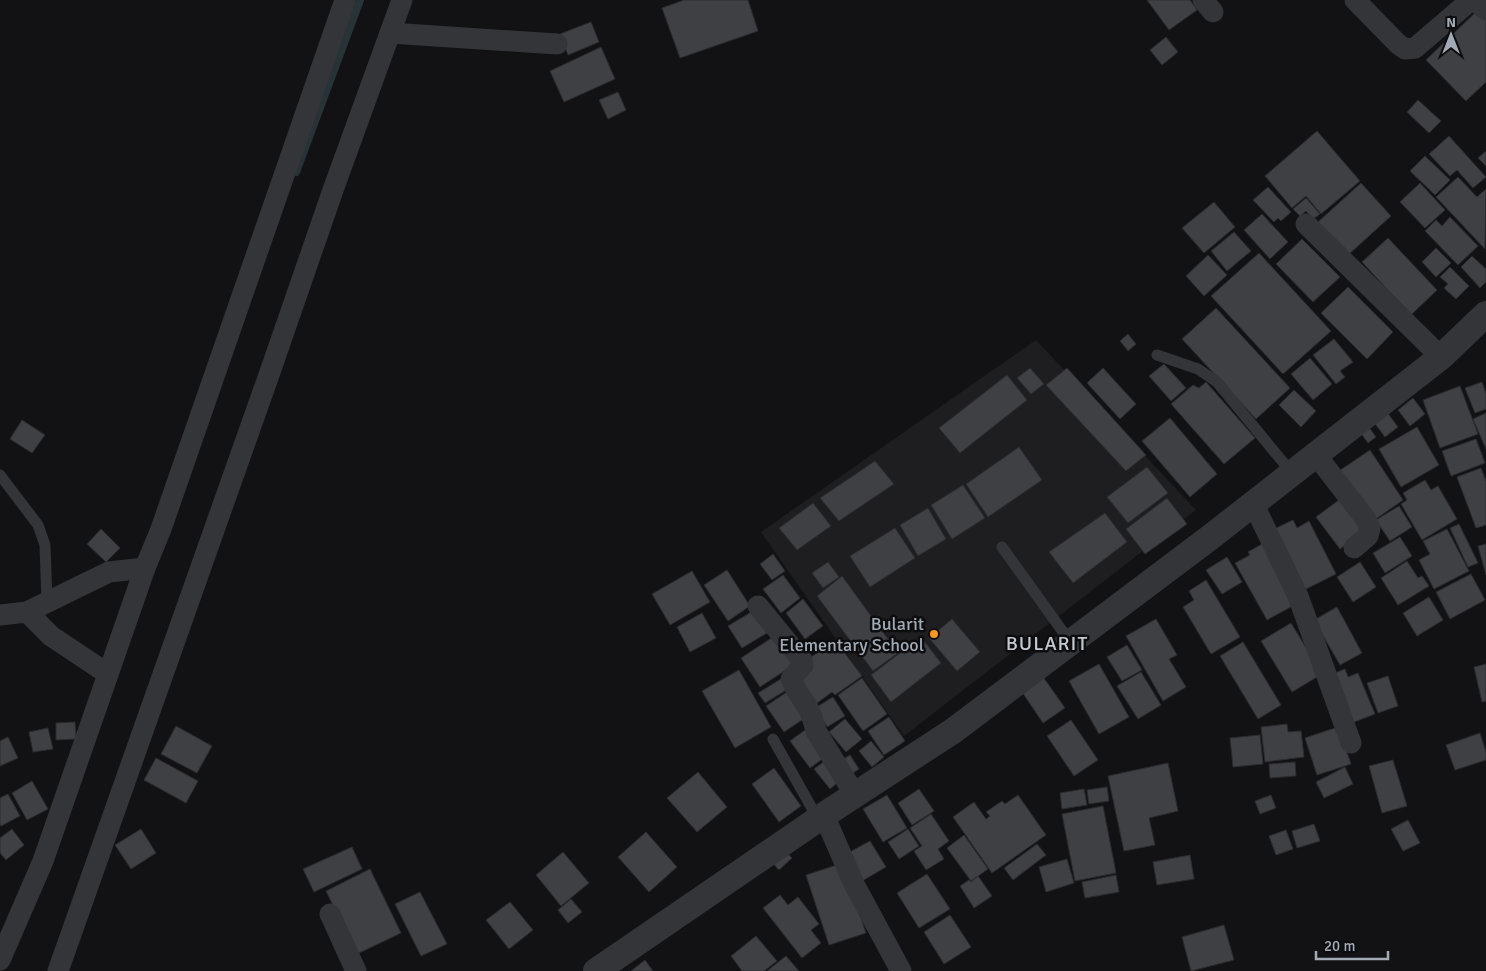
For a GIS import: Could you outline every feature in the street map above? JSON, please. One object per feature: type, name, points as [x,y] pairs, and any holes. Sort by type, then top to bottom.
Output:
[{"type":"street","points":[[0,960],[43,862],[345,0]]},
{"type":"street","points":[[58,971],[333,190],[402,0]]},
{"type":"street","points":[[1355,0],[1405,49],[1415,48],[1473,0],[1486,10]]},
{"type":"street","points":[[390,33],[557,44]]},
{"type":"street","points":[[1306,224],[1441,357]]},
{"type":"street","points":[[596,971],[855,794],[954,731],[1254,504],[1484,323]]},
{"type":"street","points":[[1316,455],[1365,518],[1370,528],[1368,536],[1354,548]]},
{"type":"street","points":[[1254,504],[1298,596],[1351,743]]},
{"type":"street","points":[[0,615],[27,612],[109,572],[145,568]]},
{"type":"street","points":[[758,606],[802,660],[803,666],[791,680],[814,720],[816,731],[855,794]]},
{"type":"street","points":[[27,612],[51,636],[108,674]]},
{"type":"street","points":[[821,817],[854,884],[901,971]]},
{"type":"street","points":[[330,914],[356,971]]},
{"type":"lane","points":[[1157,355],[1198,369],[1217,382],[1292,473]]},
{"type":"lane","points":[[0,475],[38,525],[45,545],[46,603]]},
{"type":"lane","points":[[1002,547],[1071,643]]},
{"type":"lane","points":[[773,739],[821,817]]},
{"type":"shaded area","name":"Bularit Elementary School","points":[[1036,340],[1196,510],[904,736],[761,532]]},
{"type":"building","points":[[684,0],[748,0],[758,31],[680,58],[662,8]]},
{"type":"building","points":[[1147,0],[1190,0],[1197,10],[1169,30]]},
{"type":"building","points":[[1479,9],[1486,16],[1486,82],[1466,101],[1426,60]]},
{"type":"building","points":[[591,22],[599,42],[568,55],[560,34]]},
{"type":"building","points":[[1166,37],[1178,52],[1162,65],[1150,50]]},
{"type":"building","points":[[601,47],[615,79],[564,102],[550,71]]},
{"type":"building","points":[[618,92],[626,110],[608,119],[599,100]]},
{"type":"building","points":[[1418,100],[1441,121],[1429,133],[1407,112]]},
{"type":"building","points":[[1317,131],[1360,181],[1321,214],[1306,196],[1292,208],[1265,176]]},
{"type":"building","points":[[1449,136],[1486,177],[1473,188],[1457,170],[1450,176],[1429,154]]},
{"type":"building","points":[[1486,151],[1486,166],[1478,158]]},
{"type":"building","points":[[1425,156],[1450,180],[1435,195],[1410,171]]},
{"type":"building","points":[[1458,177],[1477,197],[1486,189],[1485,249],[1436,197]]},
{"type":"building","points":[[1361,183],[1391,216],[1348,255],[1318,222]]},
{"type":"building","points":[[1420,183],[1445,210],[1425,228],[1400,202]]},
{"type":"building","points":[[1268,187],[1291,212],[1281,221],[1278,218],[1274,222],[1253,200]]},
{"type":"building","points":[[1306,198],[1320,214],[1313,219],[1306,211],[1300,216],[1293,209]]},
{"type":"building","points":[[1214,202],[1235,227],[1204,253],[1182,228]]},
{"type":"building","points":[[1262,214],[1288,242],[1270,259],[1244,230]]},
{"type":"building","points":[[1450,217],[1478,246],[1458,265],[1425,231],[1436,220],[1442,226]]},
{"type":"building","points":[[1234,232],[1251,251],[1227,271],[1211,251]]},
{"type":"building","points":[[1388,238],[1437,290],[1411,315],[1362,262]]},
{"type":"building","points":[[1302,239],[1340,277],[1313,302],[1276,264]]},
{"type":"building","points":[[1436,248],[1451,263],[1436,277],[1422,262]]},
{"type":"building","points":[[1259,253],[1331,331],[1283,374],[1211,296]]},
{"type":"building","points":[[1208,255],[1227,275],[1204,296],[1186,276]]},
{"type":"building","points":[[1472,256],[1486,269],[1486,282],[1480,288],[1461,267]]},
{"type":"building","points":[[1450,267],[1469,286],[1456,299],[1444,288],[1448,284],[1440,277]]},
{"type":"building","points":[[1348,287],[1393,332],[1367,359],[1321,313]]},
{"type":"building","points":[[1216,308],[1290,388],[1256,419],[1182,339]]},
{"type":"building","points":[[1128,334],[1136,344],[1128,351],[1120,341]]},
{"type":"building","points":[[1334,339],[1353,362],[1340,371],[1345,377],[1336,384],[1313,355]]},
{"type":"building","points":[[1310,358],[1332,384],[1313,400],[1291,374]]},
{"type":"building","points":[[1164,364],[1186,388],[1171,401],[1149,376]]},
{"type":"building","points":[[1030,368],[1044,384],[1031,394],[1017,378]]},
{"type":"building","points":[[1067,368],[1146,455],[1126,471],[1046,385]]},
{"type":"building","points":[[1103,368],[1136,404],[1120,419],[1087,383]]},
{"type":"building","points":[[1007,375],[1027,400],[960,453],[939,428]]},
{"type":"building","points":[[1206,382],[1255,438],[1224,464],[1171,404],[1193,385],[1199,388]]},
{"type":"building","points":[[1482,382],[1486,394],[1486,409],[1475,413],[1465,388]]},
{"type":"building","points":[[1460,386],[1478,434],[1440,448],[1423,400]]},
{"type":"building","points":[[1294,390],[1316,411],[1301,427],[1279,405]]},
{"type":"building","points":[[1413,398],[1425,414],[1410,426],[1398,410]]},
{"type":"building","points":[[1386,411],[1398,427],[1385,437],[1373,421]]},
{"type":"building","points":[[1486,413],[1486,449],[1473,419]]},
{"type":"building","points":[[1170,418],[1217,474],[1190,497],[1142,441]]},
{"type":"building","points":[[22,420],[45,435],[32,453],[10,439]]},
{"type":"building","points":[[1368,426],[1376,437],[1368,443],[1360,432]]},
{"type":"building","points":[[1417,427],[1439,465],[1401,487],[1379,449]]},
{"type":"building","points":[[1476,439],[1485,463],[1451,476],[1442,451]]},
{"type":"building","points":[[1019,447],[1042,480],[988,517],[966,484]]},
{"type":"building","points":[[1370,450],[1403,500],[1373,521],[1339,471]]},
{"type":"building","points":[[875,461],[894,484],[839,521],[820,498]]},
{"type":"building","points":[[1147,467],[1168,493],[1128,523],[1107,497]]},
{"type":"building","points":[[1481,468],[1486,481],[1486,525],[1476,528],[1457,477]]},
{"type":"building","points":[[1425,480],[1431,490],[1438,486],[1457,519],[1422,540],[1401,504],[1407,500],[1403,493]]},
{"type":"building","points":[[963,485],[985,518],[952,539],[931,505]]},
{"type":"building","points":[[1343,497],[1367,529],[1340,549],[1316,517]]},
{"type":"building","points":[[1167,498],[1187,524],[1145,554],[1126,529]]},
{"type":"building","points":[[813,503],[831,526],[797,550],[779,528]]},
{"type":"building","points":[[1399,506],[1412,527],[1390,541],[1376,520]]},
{"type":"building","points":[[928,508],[946,539],[918,556],[900,525]]},
{"type":"building","points":[[1105,513],[1127,542],[1073,583],[1049,552]]},
{"type":"building","points":[[1293,520],[1297,528],[1309,521],[1336,574],[1302,591],[1272,530]]},
{"type":"building","points":[[1459,524],[1478,563],[1468,567],[1450,528]]},
{"type":"building","points":[[895,528],[915,558],[870,587],[850,556]]},
{"type":"building","points":[[101,529],[120,548],[106,562],[87,544]]},
{"type":"building","points":[[1447,529],[1469,571],[1434,589],[1419,560],[1430,554],[1423,541]]},
{"type":"building","points":[[1400,537],[1412,556],[1385,573],[1373,553]]},
{"type":"building","points":[[1264,543],[1298,603],[1267,620],[1235,563],[1250,555],[1248,552]]},
{"type":"building","points":[[1486,544],[1486,575],[1478,546]]},
{"type":"building","points":[[773,554],[785,571],[772,580],[760,564]]},
{"type":"building","points":[[1227,557],[1242,582],[1222,594],[1206,570]]},
{"type":"building","points":[[1407,561],[1418,578],[1422,576],[1429,586],[1398,605],[1381,578]]},
{"type":"building","points":[[828,562],[839,577],[823,588],[812,573]]},
{"type":"building","points":[[1360,562],[1376,587],[1353,602],[1337,577]]},
{"type":"building","points":[[727,570],[750,606],[728,621],[704,585]]},
{"type":"building","points":[[692,571],[710,602],[670,625],[652,594]]},
{"type":"building","points":[[1471,574],[1485,600],[1450,619],[1436,592]]},
{"type":"building","points":[[783,575],[800,598],[781,613],[763,589]]},
{"type":"building","points":[[842,576],[898,653],[873,671],[817,596]]},
{"type":"building","points":[[1206,580],[1240,637],[1211,654],[1183,607],[1194,600],[1189,591]]},
{"type":"building","points":[[1429,597],[1443,620],[1417,636],[1403,613]]},
{"type":"building","points":[[803,599],[823,626],[805,639],[786,613]]},
{"type":"building","points":[[1337,607],[1362,653],[1340,665],[1314,620]]},
{"type":"building","points":[[753,611],[767,633],[742,648],[728,626]]},
{"type":"building","points":[[702,613],[716,638],[690,652],[677,627]]},
{"type":"building","points":[[952,619],[980,652],[957,671],[929,638]]},
{"type":"building","points":[[1156,619],[1177,655],[1169,659],[1186,687],[1163,701],[1126,636]]},
{"type":"building","points":[[1291,623],[1322,674],[1292,692],[1261,641]]},
{"type":"building","points":[[779,633],[798,662],[760,687],[741,658]]},
{"type":"building","points":[[921,637],[941,663],[891,702],[871,675]]},
{"type":"building","points":[[1243,642],[1281,705],[1258,719],[1220,656]]},
{"type":"building","points":[[831,643],[834,647],[838,644],[862,676],[835,695],[832,692],[813,706],[794,680],[807,660]]},
{"type":"building","points":[[1127,645],[1142,670],[1122,681],[1107,657]]},
{"type":"building","points":[[1099,664],[1129,717],[1099,734],[1069,681]]},
{"type":"building","points":[[1486,664],[1486,701],[1482,702],[1474,667]]},
{"type":"building","points":[[1345,669],[1348,677],[1358,673],[1375,714],[1349,724],[1330,675]]},
{"type":"building","points":[[739,670],[771,727],[735,748],[702,691]]},
{"type":"building","points":[[1141,672],[1161,705],[1138,719],[1117,686]]},
{"type":"building","points":[[1041,674],[1065,708],[1043,723],[1020,689]]},
{"type":"building","points":[[1388,676],[1398,706],[1378,713],[1367,683]]},
{"type":"building","points":[[862,678],[887,714],[863,731],[838,695]]},
{"type":"building","points":[[781,679],[788,689],[765,703],[758,693]]},
{"type":"building","points":[[790,690],[808,716],[784,732],[766,706]]},
{"type":"building","points":[[833,697],[845,716],[827,727],[815,708]]},
{"type":"building","points":[[889,717],[905,741],[884,755],[868,731]]},
{"type":"building","points":[[845,719],[862,739],[846,752],[829,732]]},
{"type":"building","points":[[1071,720],[1098,760],[1074,776],[1047,736]]},
{"type":"building","points":[[75,722],[76,739],[56,740],[56,723]]},
{"type":"building","points":[[1287,724],[1288,732],[1301,731],[1304,757],[1265,762],[1261,727]]},
{"type":"building","points":[[176,726],[212,746],[197,773],[161,754]]},
{"type":"building","points":[[1338,727],[1351,764],[1317,775],[1305,738]]},
{"type":"building","points":[[48,728],[53,749],[33,752],[29,732]]},
{"type":"building","points":[[805,730],[825,757],[810,768],[790,741]]},
{"type":"building","points":[[1480,733],[1486,752],[1486,760],[1455,770],[1446,745]]},
{"type":"building","points":[[1260,735],[1263,764],[1233,767],[1230,738]]},
{"type":"building","points":[[8,737],[18,758],[0,766],[0,741]]},
{"type":"building","points":[[871,741],[884,757],[872,767],[859,751]]},
{"type":"building","points":[[850,755],[859,769],[848,776],[839,762]]},
{"type":"building","points":[[156,758],[198,781],[186,803],[144,780]]},
{"type":"building","points":[[826,760],[841,780],[830,789],[814,769]]},
{"type":"building","points":[[1393,760],[1407,806],[1382,813],[1369,766]]},
{"type":"building","points":[[1295,762],[1296,776],[1270,778],[1269,764]]},
{"type":"building","points":[[1168,763],[1178,811],[1149,818],[1155,845],[1124,851],[1108,776]]},
{"type":"building","points":[[1345,767],[1353,784],[1324,798],[1316,782]]},
{"type":"building","points":[[774,768],[801,806],[779,822],[752,784]]},
{"type":"building","points":[[698,772],[727,807],[697,832],[667,798]]},
{"type":"building","points":[[32,781],[48,809],[27,820],[12,793]]},
{"type":"building","points":[[1107,787],[1109,801],[1089,804],[1087,790]]},
{"type":"building","points":[[919,789],[934,811],[912,825],[898,803]]},
{"type":"building","points":[[1084,789],[1087,805],[1062,809],[1060,793]]},
{"type":"building","points":[[8,794],[20,816],[1,826],[0,798]]},
{"type":"building","points":[[887,795],[907,828],[883,842],[863,809]]},
{"type":"building","points":[[1018,795],[1046,835],[992,873],[953,817],[974,802],[986,819],[990,816],[986,812],[1002,801],[1005,804]]},
{"type":"building","points":[[1271,795],[1276,808],[1260,814],[1255,801]]},
{"type":"building","points":[[1103,806],[1116,873],[1075,881],[1062,814]]},
{"type":"building","points":[[931,814],[949,841],[938,849],[944,859],[926,870],[914,851],[922,846],[910,828]]},
{"type":"building","points":[[1408,820],[1420,843],[1403,851],[1391,829]]},
{"type":"building","points":[[1314,824],[1320,841],[1297,848],[1292,831]]},
{"type":"building","points":[[12,829],[24,845],[6,860],[0,853],[0,838]]},
{"type":"building","points":[[141,829],[156,853],[131,869],[115,845]]},
{"type":"building","points":[[908,829],[919,846],[899,859],[888,842]]},
{"type":"building","points":[[1286,830],[1293,849],[1276,855],[1269,836]]},
{"type":"building","points":[[646,832],[677,867],[649,892],[618,857]]},
{"type":"building","points":[[964,835],[988,869],[971,881],[947,848]]},
{"type":"building","points":[[870,841],[886,867],[862,881],[846,854]]},
{"type":"building","points":[[1037,844],[1046,855],[1013,880],[1004,868]]},
{"type":"building","points":[[352,847],[362,869],[314,892],[303,869]]},
{"type":"building","points":[[783,848],[792,858],[779,870],[769,859]]},
{"type":"building","points":[[563,852],[589,883],[561,906],[536,875]]},
{"type":"building","points":[[1190,855],[1194,879],[1157,885],[1153,862]]},
{"type":"building","points":[[1067,859],[1074,883],[1046,892],[1039,867]]},
{"type":"building","points":[[843,863],[866,933],[829,945],[806,875]]},
{"type":"building","points":[[370,869],[401,933],[357,954],[326,891]]},
{"type":"building","points":[[927,874],[950,909],[919,928],[897,893]]},
{"type":"building","points":[[1116,875],[1119,892],[1085,898],[1082,882]]},
{"type":"building","points":[[978,876],[992,896],[974,908],[960,886],[969,880],[971,882]]},
{"type":"building","points":[[420,892],[447,944],[421,956],[395,904]]},
{"type":"building","points":[[780,895],[788,905],[798,897],[819,924],[811,930],[821,943],[802,958],[763,908]]},
{"type":"building","points":[[571,899],[582,912],[568,923],[558,910]]},
{"type":"building","points":[[510,902],[533,930],[509,949],[486,920]]},
{"type":"building","points":[[950,915],[971,947],[944,964],[924,932]]},
{"type":"building","points":[[1224,925],[1234,960],[1191,971],[1182,937]]},
{"type":"building","points":[[756,936],[777,961],[764,971],[742,971],[731,956]]},
{"type":"building","points":[[786,956],[799,971],[767,971]]},
{"type":"building","points":[[645,960],[653,971],[631,971]]},
{"type":"waterway","points":[[296,172],[360,0]]},
{"type":"place","name":"Bularit Elementary School","points":[[934,634]]},
{"type":"district","name":"BULARIT","points":[[1047,643]]}]
